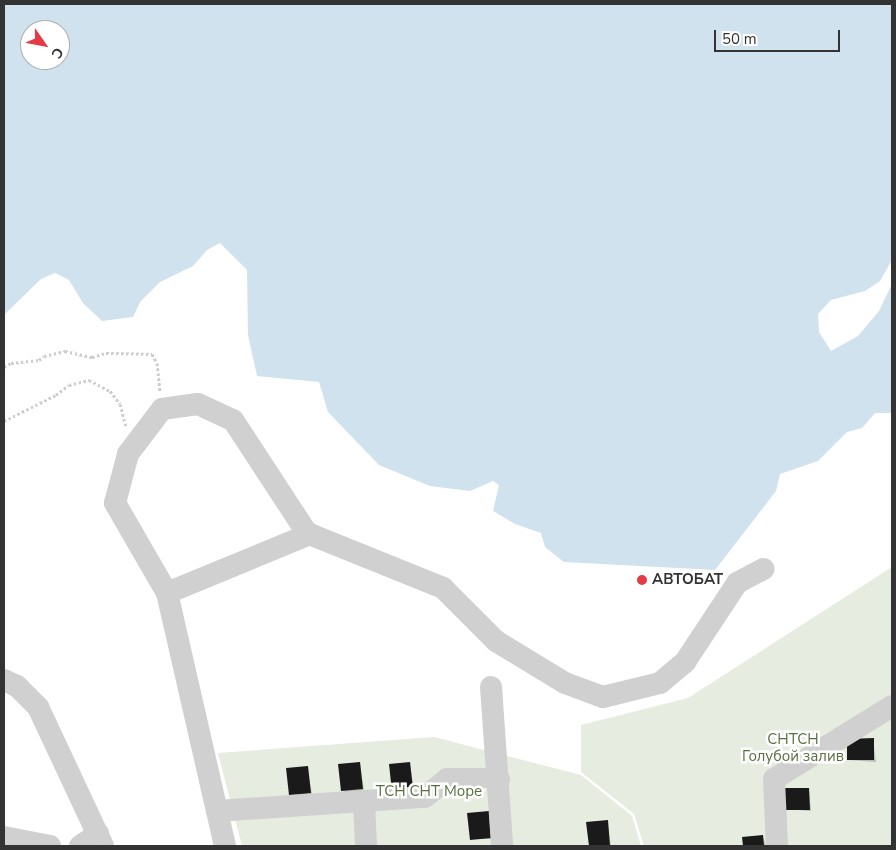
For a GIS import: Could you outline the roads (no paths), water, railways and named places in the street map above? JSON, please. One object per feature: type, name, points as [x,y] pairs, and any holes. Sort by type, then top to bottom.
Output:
[{"type":"lane","points":[[225,846],[167,593],[114,503],[128,454],[162,409],[198,404],[233,420],[310,534],[444,588],[496,641],[565,684],[603,697],[660,683],[685,662],[737,583],[763,569]]},
{"type":"lane","points":[[167,593],[310,534]]},
{"type":"lane","points":[[4,680],[17,686],[38,707],[94,842]]},
{"type":"lane","points":[[491,687],[500,778],[502,846]]},
{"type":"lane","points":[[777,846],[774,779],[892,706]]},
{"type":"lane","points":[[217,811],[425,797],[447,779],[500,778]]},
{"type":"lane","points":[[364,802],[366,846]]},
{"type":"lane","points":[[4,837],[50,846]]},
{"type":"water","points":[[4,4],[892,4],[892,260],[880,281],[865,291],[831,300],[818,314],[819,332],[831,351],[858,336],[879,311],[892,284],[892,413],[875,413],[862,428],[847,432],[818,461],[780,474],[776,491],[715,570],[564,562],[545,547],[541,533],[515,524],[493,511],[499,485],[493,481],[470,491],[430,486],[379,465],[328,412],[319,382],[257,376],[248,335],[247,270],[220,243],[207,250],[193,266],[160,282],[140,302],[133,317],[102,321],[83,303],[69,280],[55,273],[41,279],[4,315]]},
{"type":"place","name":"АВТОБАТ","points":[[642,580]]},
{"type":"park label","name":"СНТСН Голубой залив","points":[[793,748]]},
{"type":"park label","name":"ТСН СНТ Море","points":[[429,792]]}]
